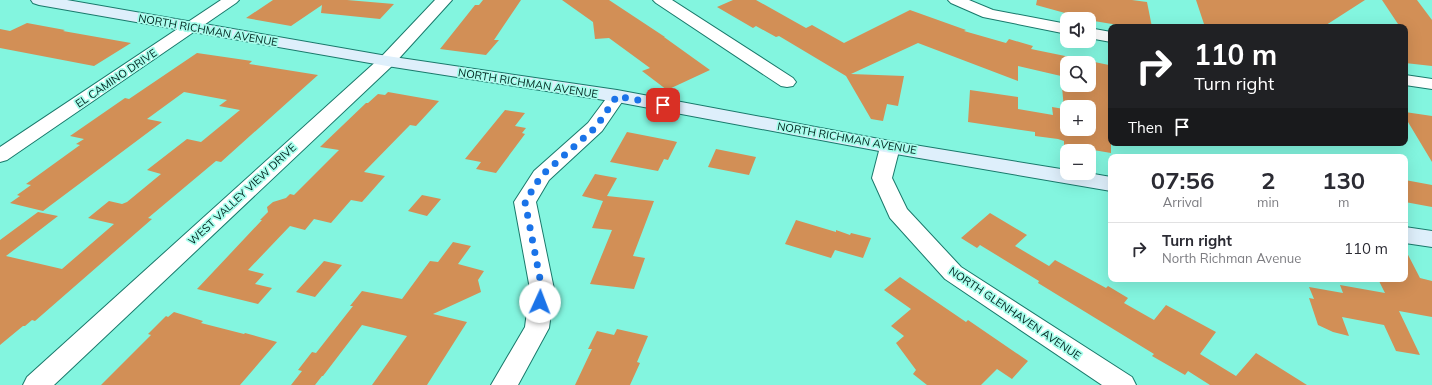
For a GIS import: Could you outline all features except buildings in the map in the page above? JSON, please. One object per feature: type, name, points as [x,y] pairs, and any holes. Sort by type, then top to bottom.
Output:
[{"type":"street","name":"NORTH RICHMAN AVENUE","points":[[40,0],[192,28],[387,61],[617,96],[890,147],[1108,183]]},
{"type":"street","name":"EL CAMINO DRIVE","points":[[0,156],[192,28],[231,0]]},
{"type":"street","name":"WEST VALLEY VIEW DRIVE","points":[[36,385],[387,61],[444,0]]},
{"type":"street","points":[[662,0],[787,82]]},
{"type":"street","points":[[956,0],[989,14],[1060,28]]},
{"type":"street","points":[[1096,34],[1108,36]]},
{"type":"street","points":[[1408,80],[1432,84]]},
{"type":"street","points":[[504,385],[537,328],[542,289],[525,202],[541,176],[596,127],[617,96]]},
{"type":"street","name":"NORTH GLENHAVEN AVENUE","points":[[890,147],[882,178],[898,213],[952,273],[1123,385]]},
{"type":"street","points":[[1408,235],[1432,239]]},
{"type":"route","points":[[540,302],[542,289],[525,202],[541,176],[596,127],[617,96],[663,105]]}]
